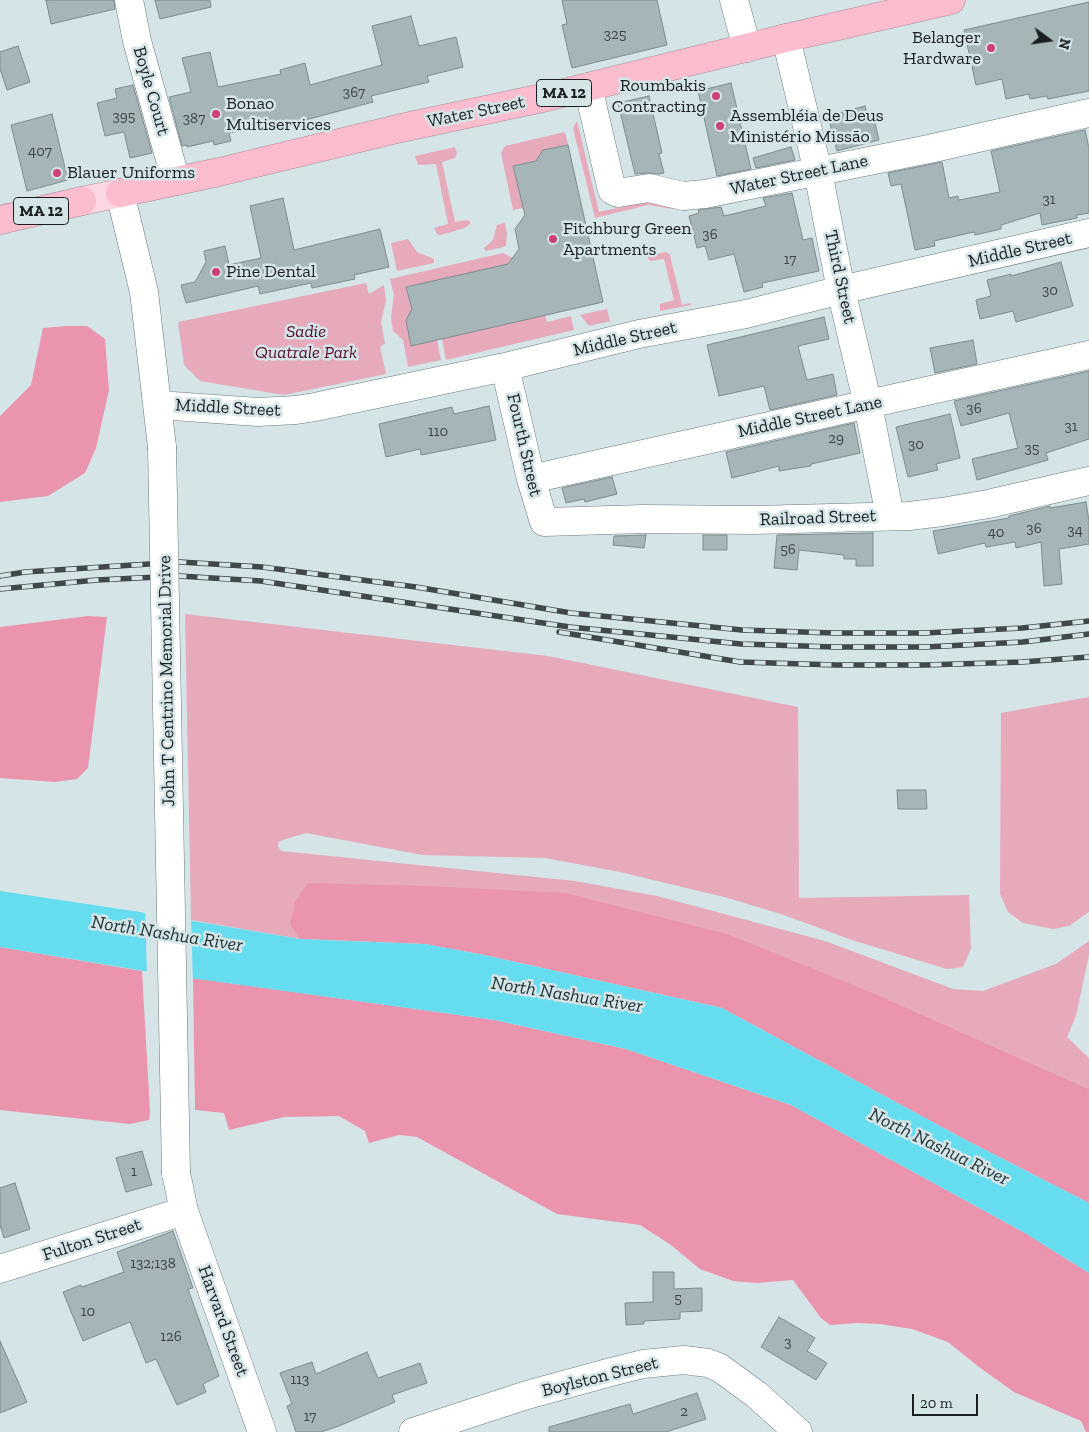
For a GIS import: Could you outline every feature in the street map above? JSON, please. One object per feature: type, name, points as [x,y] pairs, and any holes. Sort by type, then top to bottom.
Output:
[{"type":"highway","name":"Water Street","points":[[120,193],[588,87],[786,38],[951,0]]},
{"type":"highway","name":"Water Street","points":[[0,220],[82,201]]},
{"type":"main road","name":"Water Street","points":[[82,201],[120,193]]},
{"type":"street","name":"Boyle Court","points":[[129,0],[137,41],[176,181]]},
{"type":"street","points":[[734,0],[747,48]]},
{"type":"street","name":"Third Street","points":[[786,38],[818,172],[890,516]]},
{"type":"street","name":"Water Street Lane","points":[[588,87],[610,186],[615,193],[649,188],[683,196],[705,194],[929,149],[1089,112]]},
{"type":"street","name":"John T Centrino Memorial Drive","points":[[120,193],[144,292],[162,447],[176,1173],[184,1210]]},
{"type":"street","name":"Middle Street","points":[[158,405],[258,412],[296,410],[505,367],[639,334],[746,314],[842,290],[1089,234]]},
{"type":"street","name":"Middle Street Lane","points":[[531,479],[1089,355]]},
{"type":"street","name":"Fourth Street","points":[[505,367],[531,479],[544,522]]},
{"type":"street","name":"Railroad Street","points":[[544,522],[644,519],[754,520],[890,516],[942,512],[988,504],[1089,481]]},
{"type":"street","name":"Fulton Street","points":[[0,1269],[184,1210]]},
{"type":"street","name":"Harvard Street","points":[[184,1210],[262,1432]]},
{"type":"street","name":"Boylston Street","points":[[413,1432],[527,1395],[610,1372],[644,1364],[684,1360],[708,1363],[720,1368],[757,1395],[798,1432]]},
{"type":"green space","points":[[577,121],[599,212],[646,202],[686,211],[648,205],[595,218],[573,128]]},
{"type":"green space","points":[[565,132],[568,145],[543,150],[536,161],[513,166],[523,208],[513,210],[501,153],[505,146]]},
{"type":"green space","points":[[455,147],[457,153],[455,158],[442,162],[455,222],[467,220],[470,221],[470,224],[465,228],[440,235],[437,234],[434,228],[448,224],[436,164],[418,165],[415,156]]},
{"type":"green space","points":[[505,223],[506,245],[486,251],[484,248],[493,240],[497,225]]},
{"type":"green space","points":[[408,239],[417,252],[434,259],[434,263],[397,271],[391,243]]},
{"type":"green space","points":[[666,252],[670,255],[682,305],[690,303],[691,305],[660,311],[660,304],[674,300],[664,259],[651,261],[648,259],[648,256]]},
{"type":"green space","points":[[503,253],[513,258],[508,264],[406,287],[412,309],[406,320],[411,345],[437,340],[441,360],[408,367],[403,340],[393,331],[391,317],[394,295],[390,279]]},
{"type":"green space","name":"Sadie Quatrale Park","points":[[366,283],[369,294],[384,285],[386,301],[381,322],[385,344],[380,346],[386,374],[284,395],[200,381],[184,365],[178,322]]},
{"type":"green space","points":[[607,309],[610,321],[589,326],[580,315]]},
{"type":"green space","points":[[545,315],[547,322],[571,316],[574,330],[446,360],[442,339]]},
{"type":"green space","points":[[185,614],[548,656],[798,707],[799,898],[969,895],[971,949],[963,967],[947,969],[852,940],[784,915],[728,898],[620,872],[545,858],[423,855],[306,833],[279,841],[278,846],[281,851],[575,881],[657,896],[825,941],[953,989],[983,991],[1056,964],[1089,941],[1089,955],[1076,1016],[1067,1037],[1089,1058],[1089,1089],[887,999],[290,925],[300,939],[191,920]]},
{"type":"green space","points":[[1089,697],[1089,912],[1069,926],[1053,929],[1023,923],[1008,912],[1000,894],[1001,713]]},
{"type":"shaded area","points":[[87,326],[105,339],[109,390],[96,448],[85,473],[48,496],[0,502],[0,416],[31,385],[43,328]]},
{"type":"shaded area","points":[[88,616],[107,617],[88,768],[77,779],[55,782],[0,778],[0,627]]},
{"type":"shaded area","points":[[308,883],[427,886],[566,893],[730,935],[887,999],[1089,1089],[1089,1203],[964,1139],[722,1008],[484,955],[425,944],[300,939],[290,925],[295,902]]},
{"type":"shaded area","points":[[0,947],[142,971],[149,1120],[130,1124],[0,1110]]},
{"type":"shaded area","points":[[193,978],[495,1020],[626,1049],[791,1105],[1025,1233],[1089,1273],[1089,1432],[1086,1432],[1081,1421],[1014,1392],[948,1342],[912,1329],[880,1324],[830,1325],[821,1318],[793,1280],[757,1283],[733,1281],[700,1269],[671,1245],[640,1225],[557,1214],[417,1137],[399,1135],[369,1143],[365,1131],[339,1116],[284,1117],[229,1130],[224,1113],[195,1110]]},
{"type":"water","name":"North Nashua River","points":[[0,891],[300,939],[425,944],[484,955],[722,1008],[964,1139],[1089,1203],[1089,1273],[1025,1233],[791,1105],[626,1049],[495,1020],[162,974],[0,947]]},
{"type":"pier","points":[[145,910],[191,918],[193,981],[147,974]]},
{"type":"building","points":[[46,0],[114,0],[115,9],[51,24]]},
{"type":"building","points":[[155,0],[210,0],[211,7],[160,19]]},
{"type":"building","points":[[562,0],[657,0],[667,45],[572,68],[562,25],[567,24]]},
{"type":"building","points":[[1089,2],[1089,91],[1048,99],[1047,96],[1030,99],[1029,94],[1006,99],[1002,79],[976,85],[964,30]]},
{"type":"building","points":[[411,16],[419,46],[456,37],[463,67],[427,76],[429,82],[371,96],[373,102],[294,123],[293,120],[229,133],[231,141],[214,145],[213,141],[187,147],[187,145],[182,146],[169,97],[191,92],[182,58],[210,52],[218,87],[281,74],[280,70],[305,63],[310,85],[382,65],[372,26]]},
{"type":"building","points":[[18,46],[30,82],[7,90],[0,69],[0,52]]},
{"type":"building","points":[[731,83],[751,169],[717,176],[698,91]]},
{"type":"building","points":[[133,85],[152,153],[130,158],[124,132],[105,136],[97,103],[117,98],[115,89]]},
{"type":"building","points":[[649,96],[662,153],[659,154],[664,173],[635,174],[618,103]]},
{"type":"building","points":[[865,106],[869,120],[874,119],[879,140],[837,151],[828,116]]},
{"type":"building","points":[[52,114],[68,180],[27,191],[11,125]]},
{"type":"building","points":[[1085,130],[1089,148],[1089,213],[1077,215],[1077,218],[1042,225],[1040,213],[1001,225],[1001,229],[975,235],[974,232],[934,241],[935,246],[915,250],[901,184],[891,186],[888,173],[942,162],[949,198],[958,196],[959,200],[1000,192],[991,151]]},
{"type":"building","name":"Fitchburg Green Apartments","points":[[568,145],[603,302],[411,346],[406,320],[412,309],[406,287],[508,264],[519,249],[515,229],[525,215],[513,166],[536,161],[543,150]]},
{"type":"building","points":[[791,147],[795,160],[756,168],[753,158]]},
{"type":"building","points":[[792,193],[803,240],[812,238],[819,271],[762,283],[763,287],[744,292],[734,254],[709,260],[705,246],[697,248],[689,216],[699,213],[698,210],[721,207],[724,216],[766,206],[763,198]]},
{"type":"building","points":[[283,198],[294,250],[380,229],[389,267],[354,275],[355,279],[312,288],[311,283],[260,294],[258,286],[186,303],[181,285],[195,282],[206,262],[204,251],[225,246],[229,265],[261,258],[250,206]]},
{"type":"building","points":[[1061,262],[1073,306],[1016,322],[1013,311],[980,319],[976,300],[991,296],[987,280],[1011,274],[1011,276]]},
{"type":"building","points":[[824,317],[829,339],[798,346],[807,380],[833,374],[837,395],[770,410],[764,386],[719,396],[707,345]]},
{"type":"building","points":[[973,340],[977,364],[935,373],[930,348]]},
{"type":"building","points":[[1089,371],[1089,439],[1046,453],[1048,460],[977,480],[972,459],[1018,448],[1009,413],[961,426],[954,401]]},
{"type":"building","points":[[489,406],[496,440],[421,455],[420,449],[386,457],[379,424],[452,407],[454,414]]},
{"type":"building","points":[[950,414],[960,458],[936,464],[938,470],[908,477],[896,427]]},
{"type":"building","points":[[854,423],[860,453],[811,464],[811,466],[779,471],[779,466],[732,478],[726,452]]},
{"type":"building","points":[[612,477],[617,494],[585,502],[584,499],[566,503],[562,488]]},
{"type":"building","points":[[1086,502],[1089,521],[1089,544],[1059,549],[1062,584],[1044,586],[1041,542],[1016,548],[1015,542],[986,547],[985,543],[938,554],[933,531],[1009,518],[1009,516],[1050,506],[1050,508]]},
{"type":"building","points":[[873,533],[873,566],[856,566],[856,559],[844,559],[844,555],[799,550],[797,570],[774,568],[777,535]]},
{"type":"building","points":[[646,535],[644,548],[613,545],[614,536]]},
{"type":"building","points":[[703,535],[727,535],[727,550],[703,550]]},
{"type":"building","points":[[897,790],[926,790],[927,809],[898,809]]},
{"type":"building","points":[[142,1151],[152,1185],[126,1192],[116,1158]]},
{"type":"building","points":[[15,1183],[30,1229],[4,1238],[0,1225],[0,1188]]},
{"type":"building","points":[[173,1231],[193,1288],[188,1289],[219,1376],[203,1384],[206,1392],[177,1405],[156,1359],[146,1363],[130,1322],[83,1341],[63,1292],[124,1272],[117,1252]]},
{"type":"building","points":[[653,1272],[674,1272],[674,1289],[702,1288],[702,1311],[680,1312],[680,1319],[644,1321],[644,1324],[626,1325],[625,1303],[653,1302]]},
{"type":"building","points":[[779,1317],[815,1338],[807,1351],[827,1363],[816,1380],[761,1347]]},
{"type":"building","points":[[0,1341],[27,1402],[0,1413]]},
{"type":"building","points":[[367,1352],[378,1378],[420,1363],[427,1383],[392,1395],[395,1402],[339,1426],[321,1432],[296,1432],[287,1406],[292,1404],[280,1373],[312,1362],[316,1374]]},
{"type":"building","points":[[697,1393],[706,1419],[666,1432],[549,1432],[549,1427],[630,1404],[633,1414]]},
{"type":"railway","points":[[0,576],[25,572],[180,562],[262,567],[416,587],[571,613],[742,630],[925,633],[1022,628],[1089,621]]},
{"type":"railway","points":[[0,589],[97,580],[179,576],[261,581],[570,627],[741,644],[926,647],[1023,642],[1089,634]]},
{"type":"railway","points":[[559,632],[740,662],[925,665],[1022,662],[1089,657]]},
{"type":"place","name":"Belanger Hardware","points":[[991,48]]},
{"type":"place","name":"Roumbakis Contracting","points":[[716,96]]},
{"type":"place","name":"Bonao Multiservices","points":[[216,114]]},
{"type":"place","name":"Assembléia de Deus Ministério Missão","points":[[720,126]]},
{"type":"place","name":"Blauer Uniforms","points":[[57,173]]},
{"type":"place","name":"Fitchburg Green Apartments","points":[[553,239]]},
{"type":"place","name":"Pine Dental","points":[[216,272]]}]
